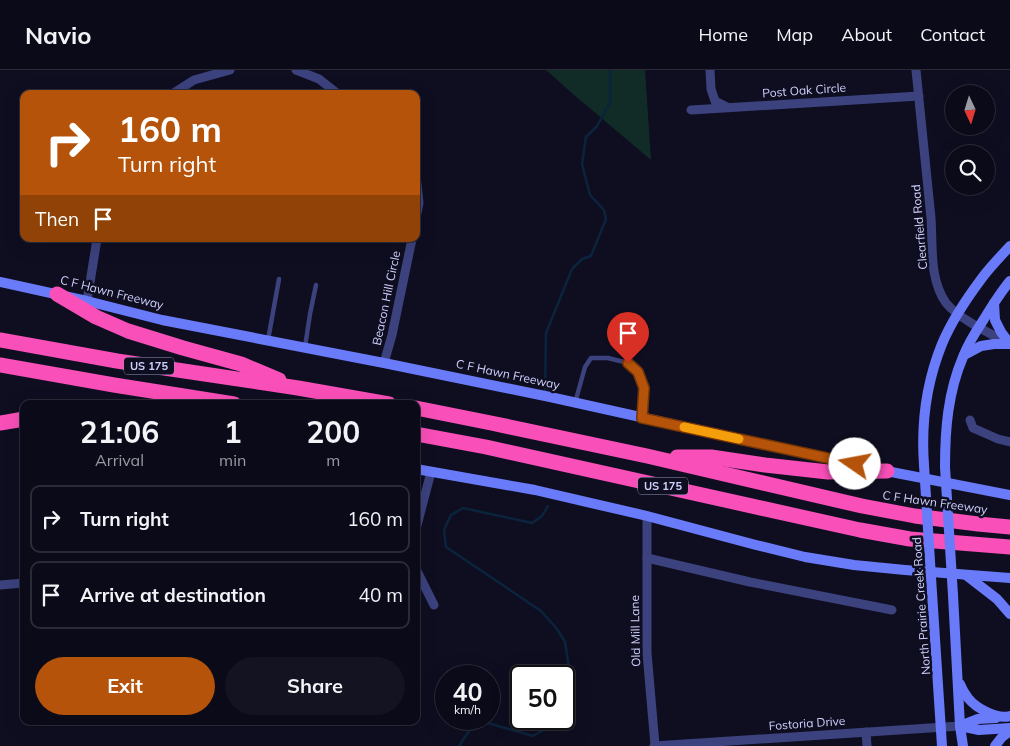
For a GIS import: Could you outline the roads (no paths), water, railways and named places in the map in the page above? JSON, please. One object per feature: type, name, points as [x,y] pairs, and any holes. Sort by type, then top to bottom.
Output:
[{"type":"highway","points":[[57,294],[96,318],[128,331],[241,364],[298,388]]},
{"type":"highway","name":"US 175","points":[[0,340],[366,400]]},
{"type":"highway","name":"US 175","points":[[0,365],[209,400]]},
{"type":"highway","name":"C F Hawn Freeway","points":[[420,409],[647,456],[862,506],[915,516],[1010,527]]},
{"type":"highway","points":[[0,423],[20,420]]},
{"type":"highway","name":"US 175","points":[[420,435],[860,530],[910,539],[1010,547]]},
{"type":"highway","points":[[647,456],[711,457],[828,472],[887,471]]},
{"type":"main road","name":"North Prairie Creek Road","points":[[942,746],[922,447],[923,430],[929,388],[942,343],[958,313],[983,276],[1010,246]]},
{"type":"main road","points":[[963,746],[960,726],[945,467],[947,416],[956,375],[964,355],[999,293],[1010,281]]},
{"type":"main road","name":"C F Hawn Freeway","points":[[0,282],[162,320],[384,363],[887,471],[1010,495]]},
{"type":"main road","points":[[994,303],[995,320],[1010,344]]},
{"type":"main road","points":[[964,355],[981,346],[1010,344]]},
{"type":"main road","points":[[0,423],[20,426]]},
{"type":"main road","points":[[420,470],[535,490],[647,516],[805,557],[854,565],[1010,578]]},
{"type":"main road","points":[[965,574],[997,599],[1010,614]]},
{"type":"main road","points":[[958,682],[968,698],[977,706],[987,712],[1007,717]]},
{"type":"main road","points":[[960,726],[978,719],[1007,717]]},
{"type":"main road","points":[[960,726],[979,730],[1010,729]]},
{"type":"main road","points":[[995,746],[1010,729]]},
{"type":"street","points":[[178,90],[194,80],[230,70]]},
{"type":"street","points":[[296,70],[319,79],[333,90]]},
{"type":"street","points":[[710,70],[711,89],[715,101],[728,107]]},
{"type":"street","name":"Clearfield Road","points":[[916,70],[931,221],[933,261],[940,292],[947,304],[958,313],[1010,344]]},
{"type":"street","name":"Post Oak Circle","points":[[691,110],[919,96]]},
{"type":"street","points":[[87,301],[97,242]]},
{"type":"street","name":"Beacon Hill Circle","points":[[384,363],[392,335],[411,242]]},
{"type":"street","points":[[970,420],[973,428],[1010,442]]},
{"type":"street","points":[[420,514],[431,472]]},
{"type":"street","name":"Old Mill Lane","points":[[647,516],[647,653],[654,746]]},
{"type":"street","points":[[647,558],[750,582],[892,610]]},
{"type":"street","points":[[420,577],[434,605]]},
{"type":"street","points":[[0,585],[20,583]]},
{"type":"street","name":"Fostoria Drive","points":[[654,746],[960,726]]},
{"type":"street","points":[[866,732],[867,746]]},
{"type":"lane","points":[[268,341],[279,279]]},
{"type":"lane","points":[[305,348],[316,285]]},
{"type":"lane","points":[[575,403],[585,366],[591,358],[608,358],[628,363],[638,372],[644,388],[642,418]]},
{"type":"waterway","points":[[545,391],[546,333],[572,269],[582,259],[591,256],[606,219],[604,210],[590,195],[582,164],[586,137],[597,126],[610,103],[610,70]]},
{"type":"waterway","points":[[548,506],[542,516],[532,523],[463,508],[451,515],[444,530],[446,547],[541,611],[557,629],[565,642],[569,665]]},
{"type":"waterway","points":[[459,746],[471,728],[488,723],[510,729]]},
{"type":"waterway","points":[[512,730],[533,736],[544,730]]}]
